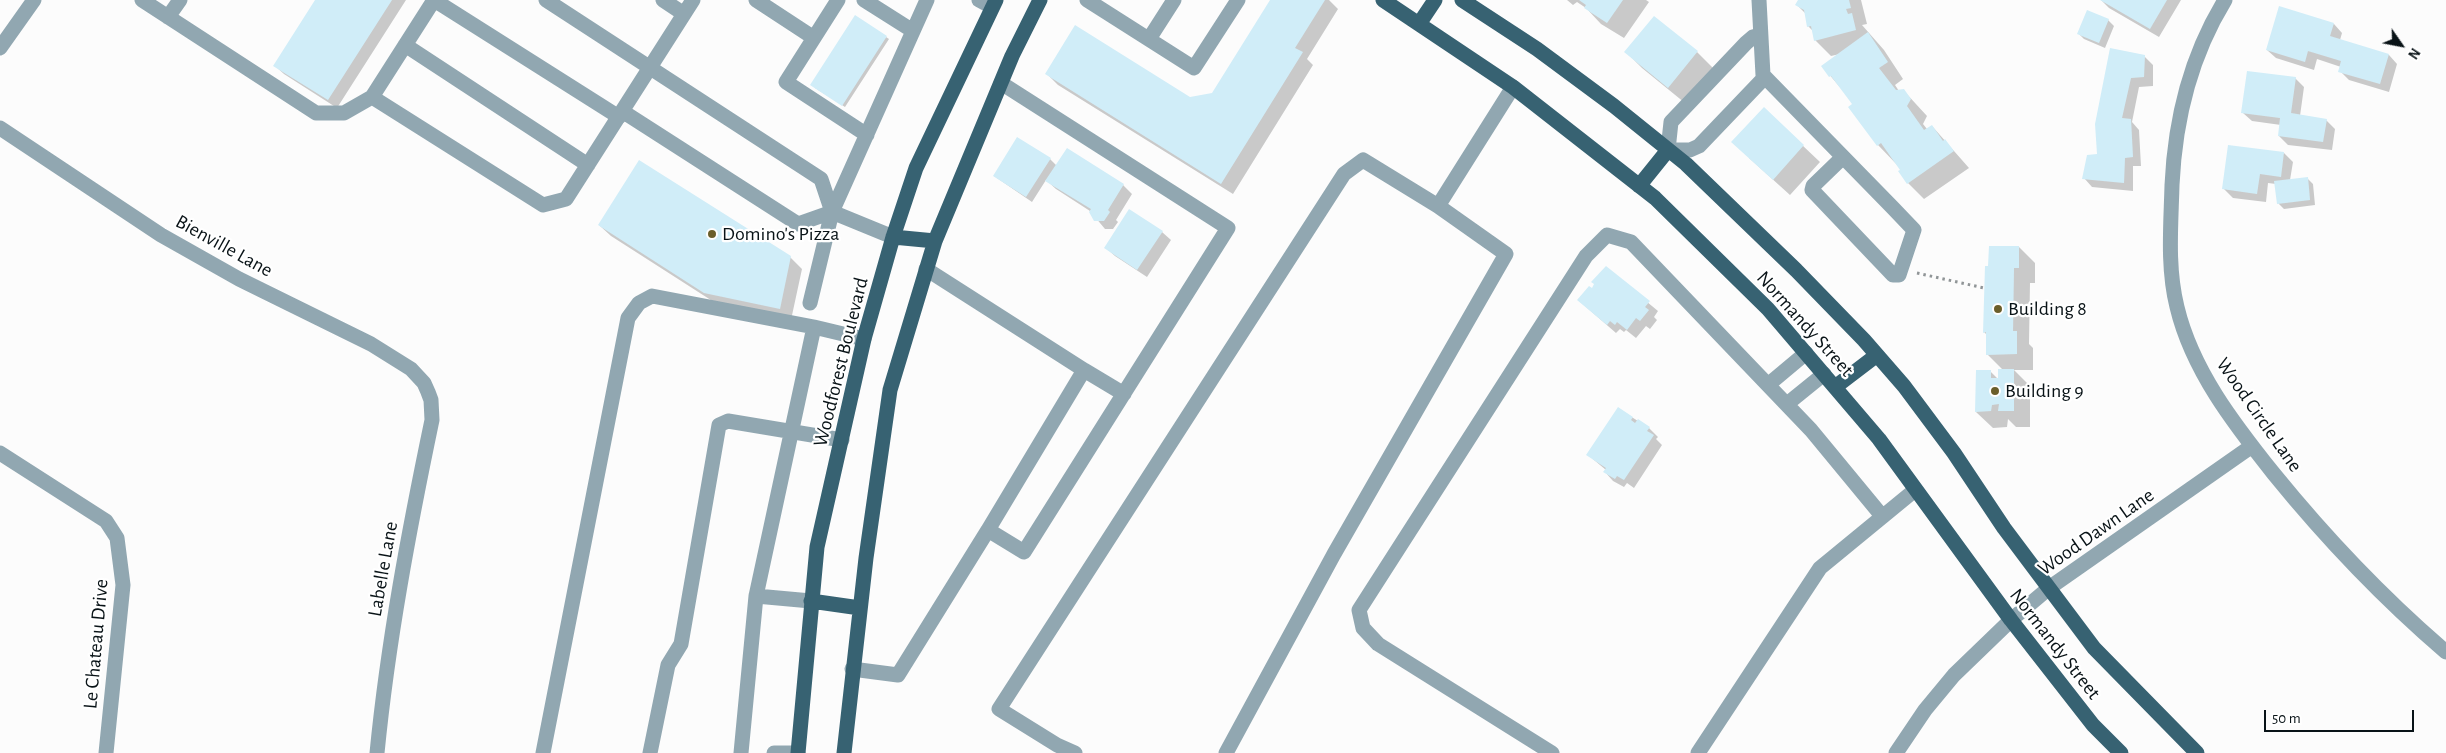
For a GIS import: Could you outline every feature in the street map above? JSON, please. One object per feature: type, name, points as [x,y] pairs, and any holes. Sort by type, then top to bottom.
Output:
[{"type":"main road","points":[[844,753],[852,669],[890,390],[935,242],[1001,83],[1040,0]]},
{"type":"main road","name":"Normandy Street","points":[[1383,0],[1513,87],[1655,198],[1768,309],[1879,439],[2011,620],[2093,725],[2121,753]]},
{"type":"main road","points":[[1419,24],[1435,0]]},
{"type":"main road","name":"Normandy Street","points":[[1462,0],[1537,49],[1668,150],[1796,270],[1904,386],[1954,453],[2004,528],[2094,648],[2198,753]]},
{"type":"main road","name":"Woodforest Boulevard","points":[[798,753],[817,547],[864,339],[893,236],[916,168],[989,2]]},
{"type":"main road","points":[[1639,186],[1668,150]]},
{"type":"main road","points":[[893,236],[935,242]]},
{"type":"main road","points":[[1835,387],[1877,355]]},
{"type":"main road","points":[[811,601],[860,608]]},
{"type":"street","points":[[0,48],[34,0]]},
{"type":"street","points":[[142,0],[316,113],[344,113],[372,97],[434,0],[798,224],[832,212],[893,236]]},
{"type":"street","points":[[168,17],[180,0]]},
{"type":"street","points":[[546,0],[821,179],[832,212]]},
{"type":"street","points":[[663,0],[684,14]]},
{"type":"street","points":[[372,97],[543,205],[566,199],[693,0]]},
{"type":"street","points":[[756,0],[814,38]]},
{"type":"street","points":[[838,0],[786,82],[867,135]]},
{"type":"street","points":[[864,0],[913,31]]},
{"type":"street","points":[[810,303],[832,212],[927,0]]},
{"type":"street","points":[[1087,0],[1104,4],[1149,39],[1194,68],[1238,0]]},
{"type":"street","points":[[1149,39],[1174,0]]},
{"type":"street","points":[[1759,0],[1761,66],[1765,77],[1843,157],[1914,230],[1899,275],[1893,275],[1812,190],[1813,186],[1843,157]]},
{"type":"street","name":"Wood Circle Lane","points":[[2225,0],[2204,38],[2181,105],[2174,151],[2171,265],[2177,306],[2197,361],[2224,408],[2252,446],[2302,509],[2346,558],[2416,626],[2446,652]]},
{"type":"street","points":[[1760,35],[1753,36],[1671,122],[1668,150],[1690,150],[1699,146],[1765,77]]},
{"type":"street","points":[[405,44],[588,165]]},
{"type":"street","points":[[988,530],[1024,552],[1228,228],[1001,83]]},
{"type":"street","points":[[1438,206],[1513,87]]},
{"type":"street","name":"Bienville Lane","points":[[0,128],[161,235],[239,279],[393,356],[411,369],[424,383],[428,392]]},
{"type":"street","points":[[1076,753],[1055,749],[999,709],[1344,174],[1363,160],[1438,206],[1506,254],[1334,554],[1226,753]]},
{"type":"street","points":[[1552,753],[1378,644],[1363,628],[1359,610],[1586,256],[1608,235],[1631,242],[1812,430],[1882,516]]},
{"type":"street","points":[[926,270],[1124,394]]},
{"type":"street","points":[[543,753],[628,318],[639,304],[652,296],[814,327],[864,339]]},
{"type":"street","points":[[741,753],[756,596],[814,327]]},
{"type":"street","points":[[1769,384],[1806,353]]},
{"type":"street","points":[[852,669],[898,675],[1084,370]]},
{"type":"street","points":[[1787,404],[1824,374]]},
{"type":"street","name":"Labelle Lane","points":[[377,753],[382,697],[406,545],[432,420],[431,400],[428,392]]},
{"type":"street","points":[[650,753],[668,665],[680,644],[719,425],[728,420],[842,440]]},
{"type":"street","name":"Wood Dawn Lane","points":[[1896,753],[1926,710],[1954,676],[2011,620],[2049,588],[2252,446]]},
{"type":"street","name":"Le Chateau Drive","points":[[0,453],[106,521],[117,538],[123,585],[106,753]]},
{"type":"street","points":[[1698,753],[1820,568],[1915,490]]},
{"type":"street","points":[[756,596],[811,601]]},
{"type":"street","points":[[774,753],[798,753]]},
{"type":"path","points":[[1909,272],[1984,288]]},
{"type":"building","points":[[315,0],[392,0],[328,100],[273,66]]},
{"type":"building","points":[[1270,0],[1325,0],[1295,48],[1303,52],[1221,184],[1045,74],[1075,25],[1190,97],[1212,93]]},
{"type":"building","points":[[1579,0],[1623,0],[1607,23],[1584,8],[1586,5]]},
{"type":"building","points":[[1798,0],[1849,0],[1851,8],[1846,9],[1848,14],[1852,13],[1856,30],[1814,41],[1811,26],[1807,27],[1804,10],[1795,5]]},
{"type":"building","points":[[2100,0],[2167,0],[2150,29]]},
{"type":"building","points":[[2279,6],[2334,23],[2330,36],[2389,54],[2380,84],[2338,72],[2341,61],[2308,51],[2305,62],[2266,50]]},
{"type":"building","points":[[2087,10],[2109,19],[2099,43],[2077,34]]},
{"type":"building","points":[[855,15],[887,36],[842,106],[810,85]]},
{"type":"building","points":[[1654,16],[1698,51],[1668,88],[1624,52]]},
{"type":"building","points":[[1868,32],[1888,62],[1879,68],[1896,90],[1904,89],[1911,99],[1907,106],[1924,130],[1932,125],[1943,141],[1945,139],[1954,151],[1907,184],[1898,171],[1900,170],[1881,143],[1877,146],[1848,107],[1852,104],[1821,66]]},
{"type":"building","points":[[2110,48],[2145,55],[2144,77],[2131,78],[2122,118],[2131,119],[2133,157],[2125,158],[2124,183],[2082,179],[2087,155],[2097,154],[2095,124]]},
{"type":"building","points":[[2247,71],[2296,77],[2291,113],[2327,119],[2323,142],[2278,136],[2280,118],[2241,113]]},
{"type":"building","points":[[1764,107],[1804,145],[1773,180],[1731,142]]},
{"type":"building","points":[[1017,137],[1051,158],[1026,197],[993,176]]},
{"type":"building","points":[[2228,145],[2284,152],[2281,177],[2260,174],[2257,194],[2222,189]]},
{"type":"building","points":[[1067,148],[1124,184],[1108,210],[1110,212],[1104,221],[1094,221],[1089,212],[1091,209],[1045,181]]},
{"type":"building","points":[[639,160],[791,256],[780,309],[704,293],[598,225]]},
{"type":"building","points":[[2308,177],[2310,200],[2277,204],[2274,181]]},
{"type":"building","points":[[1129,209],[1163,231],[1137,270],[1104,248]]},
{"type":"building","name":"Building 8","points":[[1989,246],[2019,246],[2019,268],[2014,268],[2013,331],[2017,331],[2017,354],[1986,355],[1986,332],[1983,333],[1985,266],[1988,266]]},
{"type":"building","points":[[1606,266],[1650,301],[1645,307],[1649,310],[1640,321],[1636,318],[1627,330],[1617,322],[1615,325],[1610,321],[1607,325],[1577,300],[1589,286],[1592,288],[1594,284],[1591,282]]},
{"type":"building","name":"Building 9","points":[[1998,369],[2014,369],[2014,411],[1998,411],[1999,404],[1992,405],[1991,411],[1975,412],[1976,370],[1991,370],[1991,378],[1998,378]]},
{"type":"building","points":[[1618,407],[1633,417],[1631,420],[1635,423],[1638,419],[1650,427],[1647,431],[1654,435],[1624,480],[1617,476],[1615,479],[1603,472],[1606,468],[1586,455]]},
{"type":"place","name":"Domino's Pizza","points":[[712,234]]},
{"type":"place","name":"Building 8","points":[[1998,309]]},
{"type":"place","name":"Building 9","points":[[1995,391]]}]
